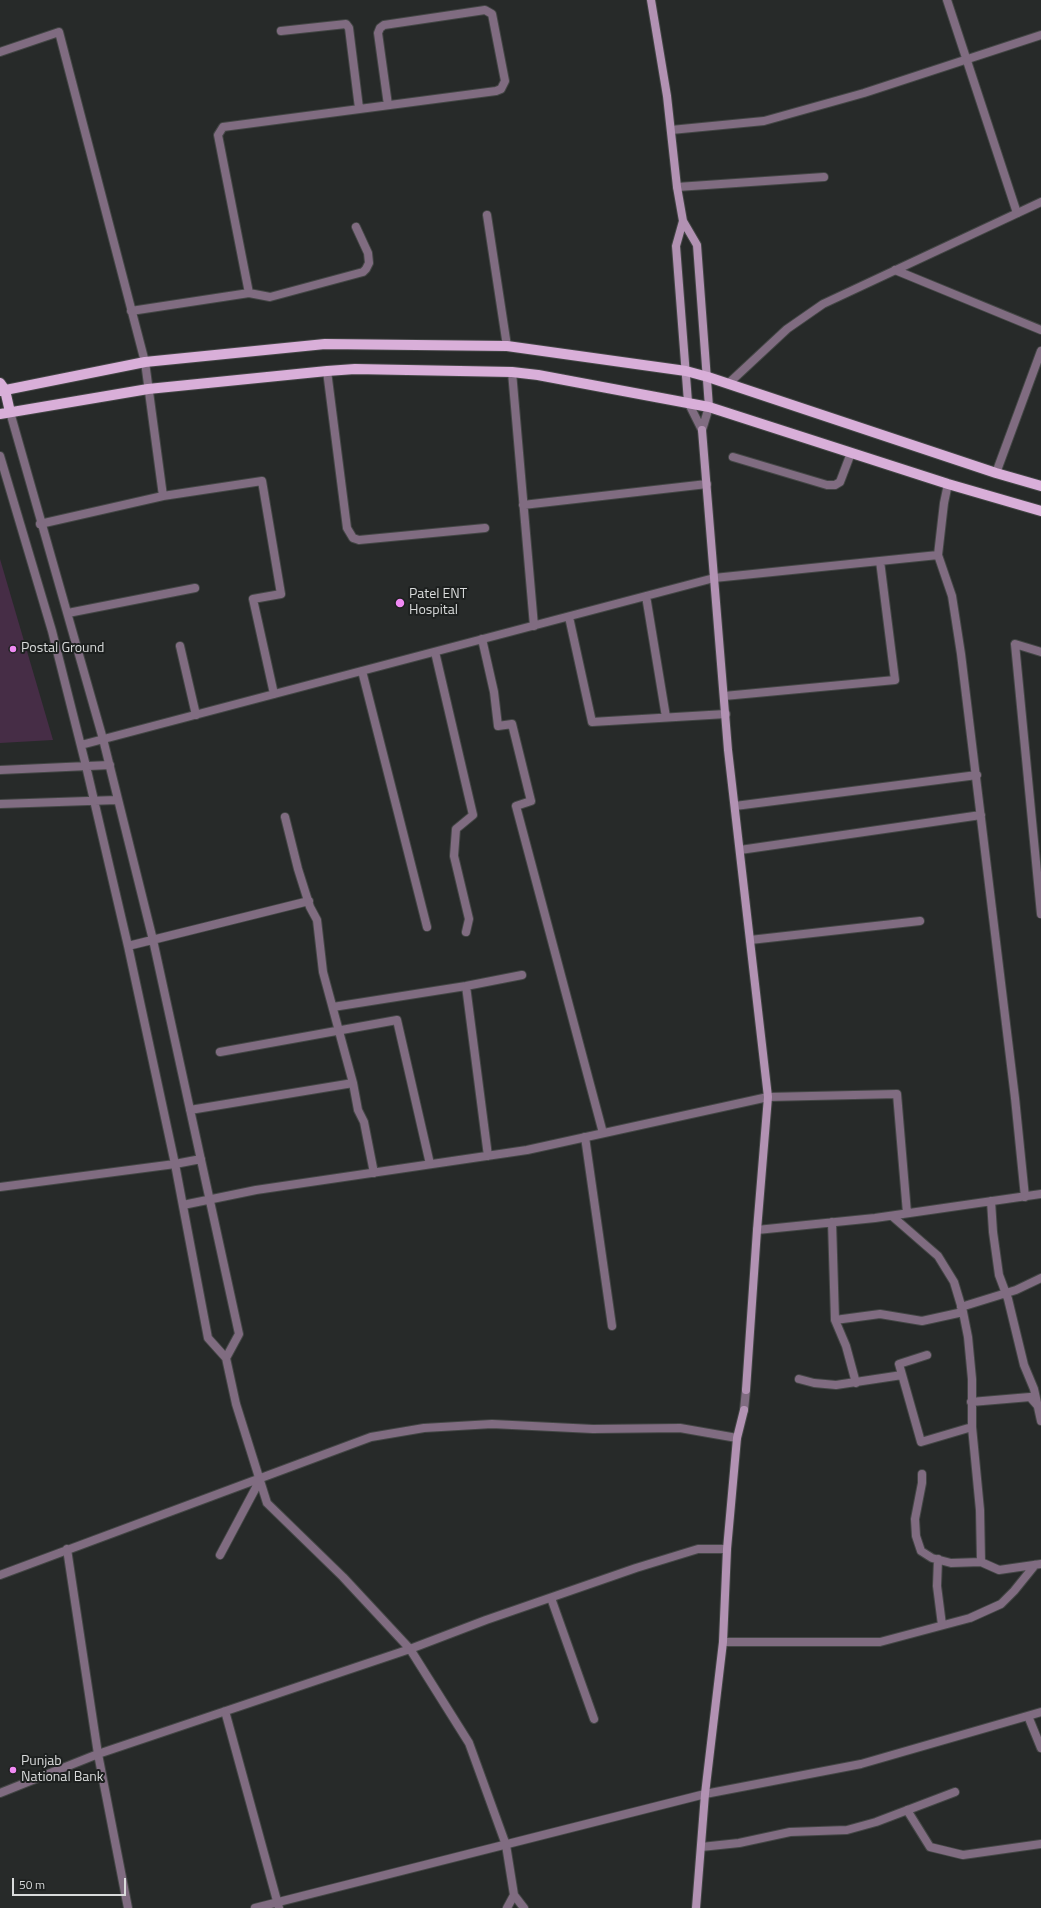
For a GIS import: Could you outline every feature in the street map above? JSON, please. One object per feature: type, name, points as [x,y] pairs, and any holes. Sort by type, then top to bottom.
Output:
[{"type":"main road","points":[[651,0],[683,221],[697,245],[710,407]]},
{"type":"main road","points":[[683,221],[676,246],[688,402]]},
{"type":"main road","points":[[1041,486],[996,473],[729,383],[686,371],[507,346],[325,344],[145,362],[2,388],[5,413],[148,389],[326,371],[355,369],[512,372],[538,374],[710,407],[948,484],[1041,511]]},
{"type":"main road","points":[[702,430],[724,696],[768,1098],[756,1230],[746,1390]]},
{"type":"main road","points":[[696,1908],[705,1794],[723,1642],[727,1549],[737,1438],[744,1410]]},
{"type":"street","points":[[947,0],[1017,213]]},
{"type":"street","points":[[249,293],[218,135],[220,131],[228,126],[501,89],[505,81],[492,14],[485,10],[384,25],[380,28],[378,33],[388,104]]},
{"type":"street","points":[[281,31],[346,24],[349,28],[359,108]]},
{"type":"street","points":[[0,52],[59,32],[145,362],[163,496]]},
{"type":"street","points":[[671,130],[764,121],[864,93],[966,61],[1041,35]]},
{"type":"street","points":[[677,187],[824,177]]},
{"type":"street","points":[[729,383],[787,329],[823,304],[1041,202]]},
{"type":"street","points":[[487,215],[507,346]]},
{"type":"street","points":[[132,311],[249,293],[270,297],[363,272],[369,263],[368,253],[356,226]]},
{"type":"street","points":[[895,270],[1041,330]]},
{"type":"street","points":[[996,473],[1041,351]]},
{"type":"street","points":[[326,371],[347,528],[354,538],[359,540],[485,528]]},
{"type":"street","points":[[512,372],[534,626]]},
{"type":"street","points":[[688,402],[702,430]]},
{"type":"street","points":[[702,430],[710,407]]},
{"type":"street","points":[[5,413],[68,613],[110,764],[117,800],[153,940],[238,1334],[227,1362]]},
{"type":"street","points":[[733,457],[827,485],[835,485],[840,482],[851,453]]},
{"type":"street","points":[[0,456],[52,631],[86,766],[128,946],[175,1164],[208,1338],[227,1362],[236,1404],[261,1478],[267,1503],[343,1577],[410,1649],[469,1742],[506,1845],[514,1895],[524,1908]]},
{"type":"street","points":[[40,524],[163,496],[262,481],[281,594],[253,599],[274,694]]},
{"type":"street","points":[[523,505],[707,484]]},
{"type":"street","points":[[948,484],[944,503],[938,555],[952,596],[961,654],[977,775],[1025,1196]]},
{"type":"street","points":[[81,745],[714,578],[938,555]]},
{"type":"street","points":[[724,696],[895,680],[880,561]]},
{"type":"street","points":[[68,613],[195,588]]},
{"type":"street","points":[[646,596],[666,717]]},
{"type":"street","points":[[569,617],[592,722],[726,714]]},
{"type":"street","points":[[482,639],[494,692],[498,726],[512,724],[531,801],[516,806],[603,1133]]},
{"type":"street","points":[[1041,652],[1015,644],[1039,868],[1041,914]]},
{"type":"street","points":[[180,646],[196,715]]},
{"type":"street","points":[[435,652],[473,815],[456,829],[454,856],[469,919],[466,932]]},
{"type":"street","points":[[362,671],[427,927]]},
{"type":"street","points":[[0,770],[110,764]]},
{"type":"street","points":[[735,806],[977,775]]},
{"type":"street","points":[[0,804],[94,802],[117,800]]},
{"type":"street","points":[[740,850],[981,815]]},
{"type":"street","points":[[284,817],[308,900],[317,920],[323,972],[353,1083],[358,1110],[364,1122],[374,1173]]},
{"type":"street","points":[[128,946],[308,900]]},
{"type":"street","points":[[750,940],[920,921]]},
{"type":"street","points":[[333,1007],[466,986],[522,975]]},
{"type":"street","points":[[466,986],[488,1156]]},
{"type":"street","points":[[220,1052],[397,1020],[430,1164]]},
{"type":"street","points":[[190,1110],[353,1083]]},
{"type":"street","points":[[183,1205],[256,1190],[528,1150],[768,1098],[897,1094],[907,1213]]},
{"type":"street","points":[[585,1137],[612,1326]]},
{"type":"street","points":[[0,1187],[175,1164],[201,1159]]},
{"type":"street","points":[[756,1230],[892,1216],[1041,1194]]},
{"type":"street","points":[[991,1201],[993,1232],[999,1275],[1022,1359],[1039,1406],[1041,1421]]},
{"type":"street","points":[[892,1216],[938,1256],[954,1282],[962,1310],[968,1344],[972,1427],[980,1510],[981,1562]]},
{"type":"street","points":[[832,1222],[835,1320],[846,1346],[856,1384]]},
{"type":"street","points":[[835,1320],[880,1314],[922,1321],[962,1310],[1041,1278]]},
{"type":"street","points":[[927,1355],[899,1364],[921,1442],[972,1427]]},
{"type":"street","points":[[799,1379],[814,1384],[836,1385],[856,1384],[902,1375]]},
{"type":"street","points":[[744,1410],[746,1390]]},
{"type":"street","points":[[971,1402],[1030,1397],[1039,1406]]},
{"type":"street","points":[[0,1575],[371,1437],[424,1428],[492,1424],[593,1429],[680,1428],[737,1438]]},
{"type":"street","points":[[922,1474],[922,1483],[915,1520],[916,1536],[921,1551],[951,1563],[981,1562],[999,1570],[1038,1564]]},
{"type":"street","points":[[220,1555],[261,1478]]},
{"type":"street","points":[[67,1549],[98,1754],[128,1908]]},
{"type":"street","points":[[0,1793],[98,1754],[410,1649],[636,1568],[698,1549],[727,1549]]},
{"type":"street","points":[[938,1559],[937,1586],[942,1625]]},
{"type":"street","points":[[723,1642],[880,1642],[970,1618],[1000,1604],[1014,1592],[1038,1564]]},
{"type":"street","points":[[551,1598],[594,1719]]},
{"type":"street","points":[[225,1711],[278,1905]]},
{"type":"street","points":[[255,1908],[278,1905],[705,1794],[862,1764],[1041,1712]]},
{"type":"street","points":[[1028,1716],[1041,1748]]},
{"type":"street","points":[[701,1848],[739,1843],[790,1832],[847,1830],[876,1822],[955,1792]]},
{"type":"street","points":[[907,1810],[930,1847],[963,1855],[1041,1844]]},
{"type":"street","points":[[507,1908],[514,1895]]},
{"type":"shaded area","name":"Postal Ground","points":[[0,559],[53,740],[0,743]]},
{"type":"place","name":"Patel ENT Hospital","points":[[400,603]]},
{"type":"place","name":"Postal Ground","points":[[13,649]]},
{"type":"place","name":"Punjab National Bank","points":[[13,1770]]}]
